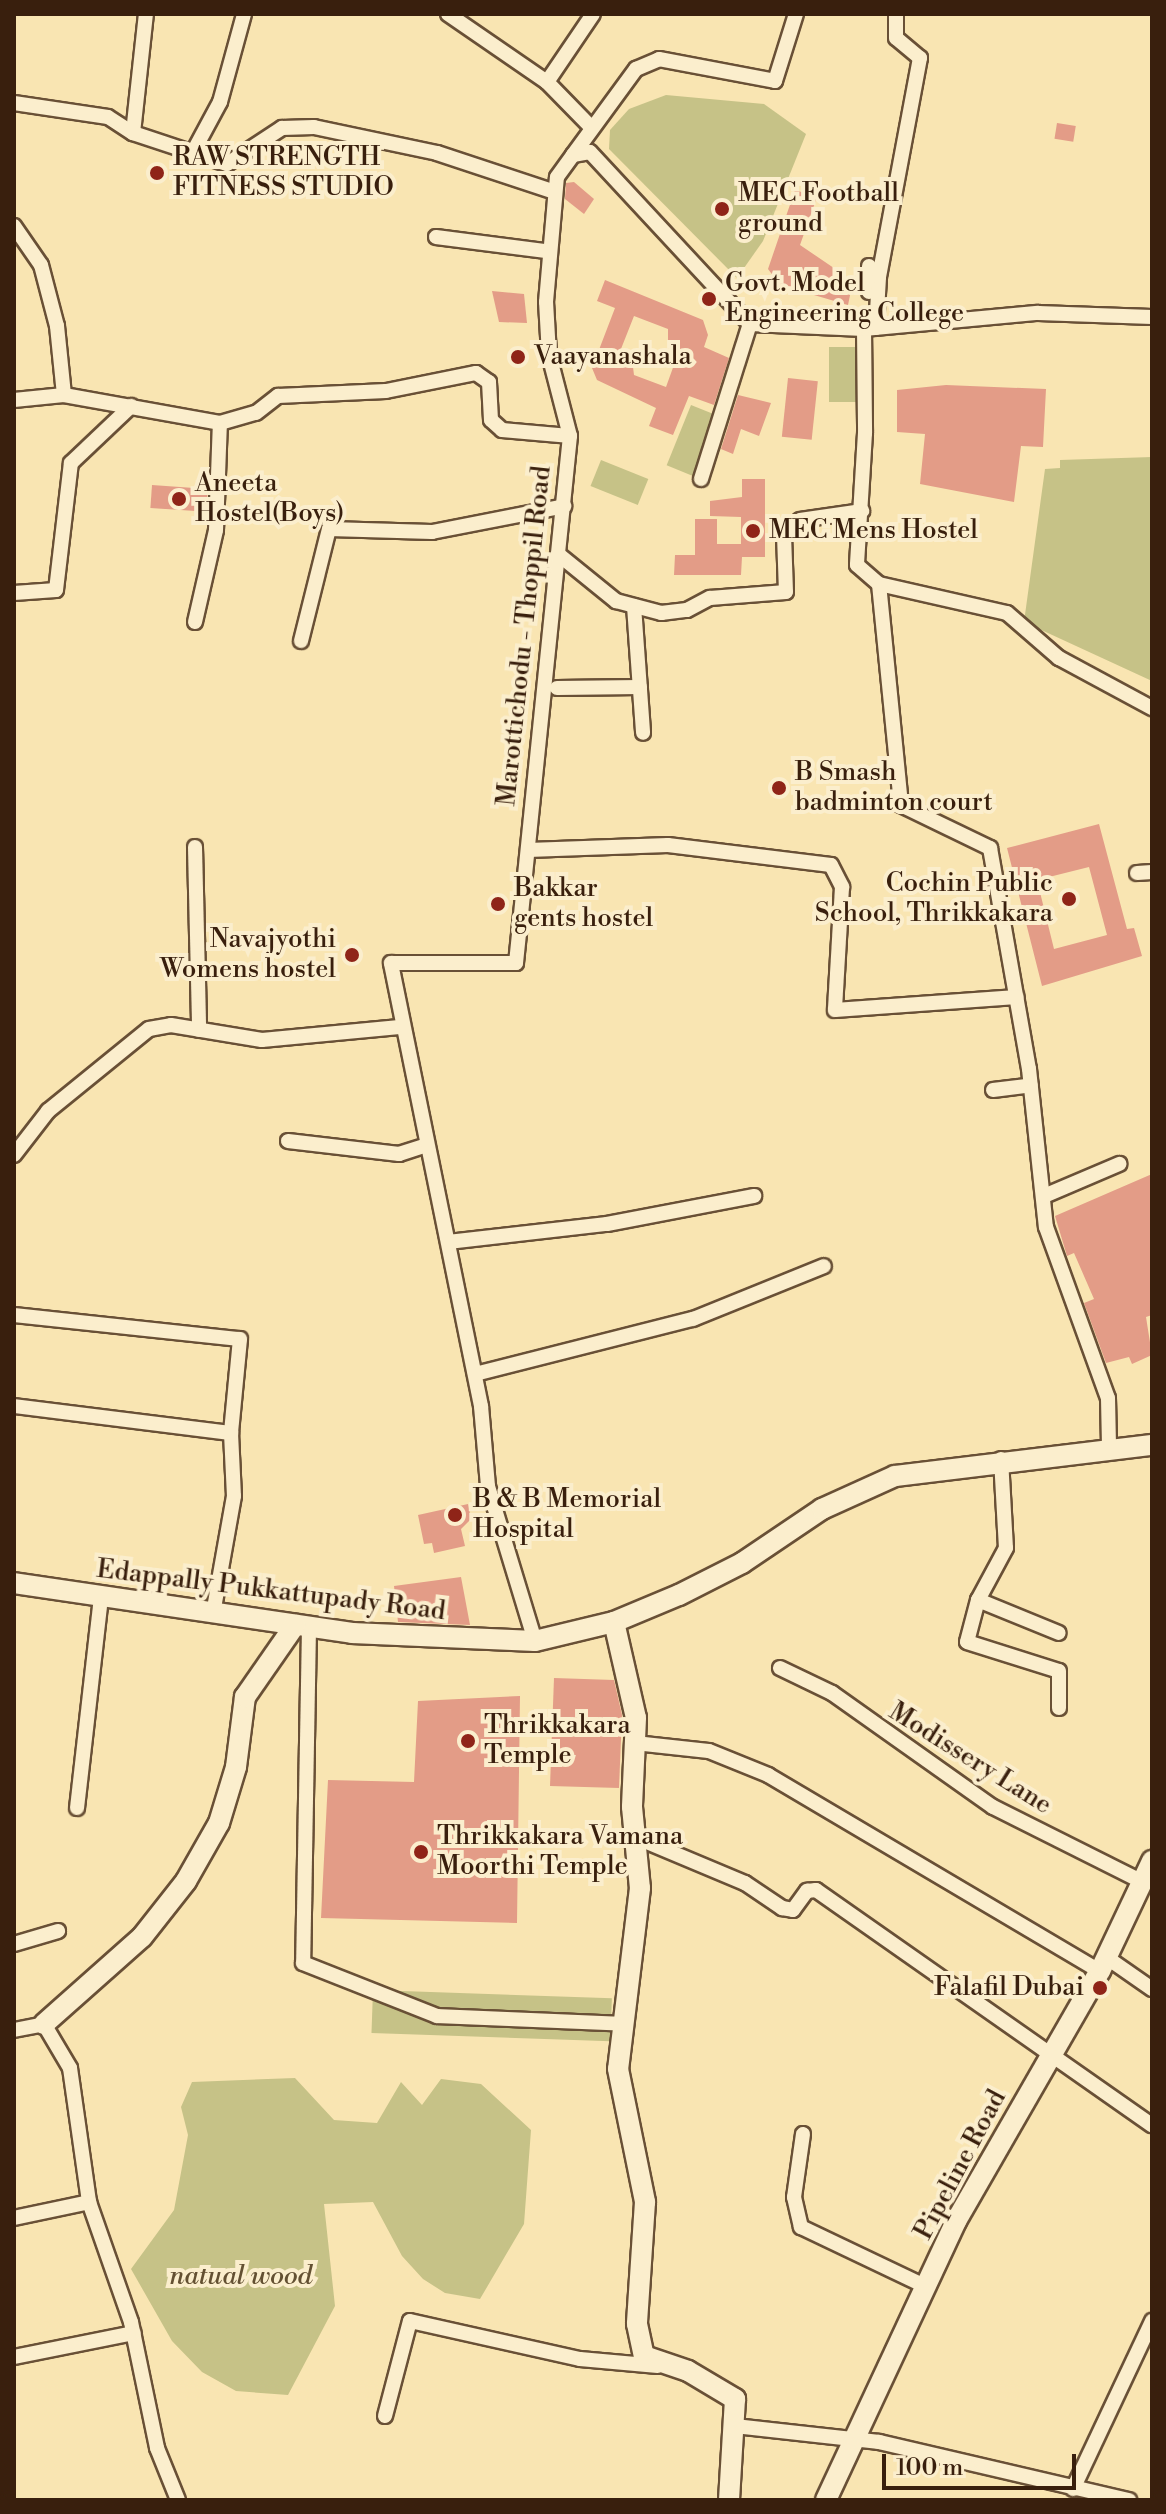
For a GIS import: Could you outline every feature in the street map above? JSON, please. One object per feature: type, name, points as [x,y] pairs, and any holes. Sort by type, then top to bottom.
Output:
[{"type":"street","points":[[133,133],[146,14]]},
{"type":"street","points":[[192,154],[220,102],[244,14]]},
{"type":"street","points":[[448,14],[547,82],[590,126]]},
{"type":"street","points":[[547,82],[593,14]]},
{"type":"street","name":"Marottichodu - Thoppil Road","points":[[535,1641],[488,1486],[475,1374],[399,1027],[391,963],[516,963],[570,436],[549,355],[546,251],[552,191],[590,126],[636,69],[659,59],[775,81],[796,14]]},
{"type":"street","points":[[870,328],[920,58],[896,38],[896,14]]},
{"type":"street","points":[[14,103],[108,117],[133,133],[227,164],[282,128],[314,127],[437,153],[552,191]]},
{"type":"street","points":[[573,155],[590,152],[750,324],[870,328],[1038,313],[1152,317]]},
{"type":"street","points":[[14,226],[41,265],[57,326],[64,395]]},
{"type":"street","points":[[436,237],[546,251]]},
{"type":"street","points":[[869,266],[870,328],[857,565],[879,584],[1007,613],[1059,658],[1152,708]]},
{"type":"street","points":[[701,479],[750,324]]},
{"type":"street","points":[[14,400],[64,395],[220,423],[256,413],[278,396],[386,391],[476,373],[489,382],[491,420],[502,430],[570,436]]},
{"type":"street","points":[[14,593],[56,590],[71,463],[131,406]]},
{"type":"street","points":[[195,622],[216,530],[220,423]]},
{"type":"street","points":[[301,641],[329,529],[432,532],[564,506]]},
{"type":"street","points":[[558,554],[616,601],[661,613],[710,598],[786,592],[784,534],[800,520],[862,511]]},
{"type":"street","points":[[879,584],[901,805],[990,848],[1031,1085],[1046,1227],[1108,1398],[1109,1446]]},
{"type":"street","points":[[634,606],[643,733]]},
{"type":"street","points":[[557,688],[640,687]]},
{"type":"street","points":[[528,850],[668,845],[831,865],[840,873],[842,887],[835,1010],[1017,997]]},
{"type":"street","points":[[195,847],[199,1030]]},
{"type":"street","points":[[14,1155],[48,1111],[118,1050],[149,1029],[199,1030],[262,1040],[399,1027]]},
{"type":"street","points":[[993,1090],[1031,1085]]},
{"type":"street","points":[[288,1141],[399,1154],[427,1145]]},
{"type":"street","points":[[1044,1196],[1119,1164]]},
{"type":"street","points":[[448,1242],[607,1224],[754,1196]]},
{"type":"street","points":[[475,1374],[693,1319],[824,1266]]},
{"type":"street","points":[[14,1315],[240,1339],[231,1433],[234,1496],[213,1614]]},
{"type":"street","points":[[14,1406],[231,1433]]},
{"type":"street","name":"Edappally Pukkattupady Road","points":[[14,1583],[302,1626],[453,1642],[535,1641],[614,1622],[710,1580],[822,1509],[895,1476],[1001,1459],[1109,1446],[1152,1445]]},
{"type":"street","points":[[1001,1459],[1006,1548],[978,1600],[967,1642],[1059,1671],[1059,1708]]},
{"type":"street","points":[[77,1808],[101,1596]]},
{"type":"street","points":[[978,1600],[1059,1633]]},
{"type":"street","points":[[614,1622],[636,1718],[635,1837],[640,1888],[618,2069],[645,2202],[637,2324],[644,2356],[682,2369],[735,2399],[729,2500]]},
{"type":"street","points":[[302,1626],[303,1963],[437,2016],[624,2024]]},
{"type":"street","points":[[14,2030],[44,2024],[142,1937],[186,1881],[219,1823],[236,1767],[245,1697],[302,1626]]},
{"type":"street","name":"Modissery Lane","points":[[780,1668],[832,1693],[993,1807],[1141,1881]]},
{"type":"street","points":[[635,1743],[709,1751],[768,1775],[1152,1989]]},
{"type":"street","points":[[635,1837],[745,1883],[782,1908],[793,1910],[807,1891],[816,1890],[938,1972],[1050,2058],[1152,2125]]},
{"type":"street","name":"Pipeline Road","points":[[826,2500],[956,2221],[1103,1964],[1152,1861]]},
{"type":"street","points":[[14,1944],[58,1931]]},
{"type":"street","points":[[44,2024],[70,2068],[89,2202],[134,2333],[157,2448],[177,2500]]},
{"type":"street","points":[[803,2134],[794,2197],[801,2227],[927,2287]]},
{"type":"street","points":[[14,2218],[89,2202]]},
{"type":"street","points":[[385,2416],[410,2321],[580,2359],[682,2369]]},
{"type":"street","points":[[1073,2489],[1152,2321]]},
{"type":"street","points":[[14,2357],[134,2333]]},
{"type":"street","points":[[735,2426],[856,2438],[1129,2500]]},
{"type":"green space","name":"MEC Football ground","points":[[666,95],[764,104],[806,134],[763,241],[737,278],[609,149],[610,130],[629,109]]},
{"type":"green space","points":[[829,347],[857,347],[857,402],[829,402]]},
{"type":"green space","points":[[691,405],[718,416],[694,476],[667,465]]},
{"type":"green space","points":[[1152,457],[1152,681],[1024,622],[1045,469],[1060,468],[1060,460]]},
{"type":"green space","points":[[601,460],[648,479],[638,505],[591,486]]},
{"type":"green space","points":[[373,1990],[612,1998],[610,2041],[371,2033]]},
{"type":"green space","name":"natual wood","points":[[295,2078],[334,2120],[377,2123],[401,2082],[422,2105],[441,2079],[481,2084],[531,2130],[524,2224],[480,2299],[445,2293],[423,2279],[402,2256],[373,2202],[324,2204],[335,2306],[288,2395],[236,2391],[202,2372],[172,2341],[131,2269],[174,2210],[188,2135],[181,2107],[192,2082]]},
{"type":"building","points":[[1057,123],[1076,126],[1073,142],[1054,139]]},
{"type":"building","points":[[574,182],[594,199],[584,214],[565,199],[566,183]]},
{"type":"building","points":[[795,190],[817,197],[800,245],[853,281],[848,305],[780,285],[768,269]]},
{"type":"building","points":[[605,280],[703,320],[708,335],[704,347],[729,358],[714,405],[689,396],[673,435],[649,426],[656,408],[597,380],[592,368],[615,308],[597,301]],"holes":[[[634,316],[668,329],[668,348],[679,351],[666,387],[634,375],[632,359],[619,354]]]},
{"type":"building","points":[[492,291],[524,294],[527,323],[499,322]]},
{"type":"building","points":[[788,378],[818,381],[812,440],[782,437]]},
{"type":"building","points":[[946,385],[1046,389],[1043,447],[1021,446],[1014,502],[920,484],[925,434],[897,432],[897,390]]},
{"type":"building","points":[[738,395],[771,403],[759,436],[741,429],[733,454],[721,449]]},
{"type":"building","name":"MEC Mens Hostel","points":[[742,479],[765,479],[765,557],[742,557],[741,575],[674,575],[675,555],[695,555],[695,519],[717,519],[717,544],[741,544],[741,517],[710,516],[710,501],[742,497]]},
{"type":"building","name":"Aneeta Hostel(Boys)","points":[[152,485],[208,489],[206,512],[150,508]]},
{"type":"building","name":"Cochin Public School, Thrikkakara","points":[[1099,824],[1127,929],[1134,928],[1142,956],[1042,986],[1007,848]],"holes":[[[1089,867],[1107,935],[1054,949],[1037,880]]]},
{"type":"building","points":[[1152,1174],[1152,1315],[1146,1317],[1152,1355],[1132,1364],[1129,1357],[1106,1363],[1084,1303],[1094,1299],[1074,1253],[1067,1256],[1055,1216]]},
{"type":"building","name":"B & B Memorial Hospital","points":[[468,1504],[471,1519],[461,1529],[465,1546],[434,1553],[432,1543],[424,1544],[418,1515]]},
{"type":"building","points":[[461,1577],[470,1625],[398,1622],[394,1586]]},
{"type":"building","points":[[554,1678],[614,1680],[622,1715],[619,1788],[550,1786]]},
{"type":"building","name":"Thrikkakara Vamana Moorthi Temple","points":[[520,1696],[517,1923],[321,1918],[328,1780],[414,1782],[418,1701]]},
{"type":"place","name":"RAW STRENGTH FITNESS STUDIO","points":[[157,173]]},
{"type":"place","name":"MEC Football ground","points":[[722,209]]},
{"type":"place","name":"Govt. Model Engineering College","points":[[709,299]]},
{"type":"place","name":"Vaayanashala","points":[[518,357]]},
{"type":"place","name":"Aneeta Hostel(Boys)","points":[[179,499]]},
{"type":"place","name":"MEC Mens Hostel","points":[[753,531]]},
{"type":"place","name":"B Smash badminton court","points":[[779,788]]},
{"type":"place","name":"Cochin Public School, Thrikkakara","points":[[1069,899]]},
{"type":"place","name":"Bakkar gents hostel","points":[[498,904]]},
{"type":"place","name":"Navajyothi Womens hostel","points":[[352,955]]},
{"type":"place","name":"B & B Memorial Hospital","points":[[455,1515]]},
{"type":"place","name":"Thrikkakara Temple","points":[[468,1741]]},
{"type":"place","name":"Thrikkakara Vamana Moorthi Temple","points":[[421,1852]]},
{"type":"place","name":"Falafil Dubai","points":[[1100,1988]]}]
